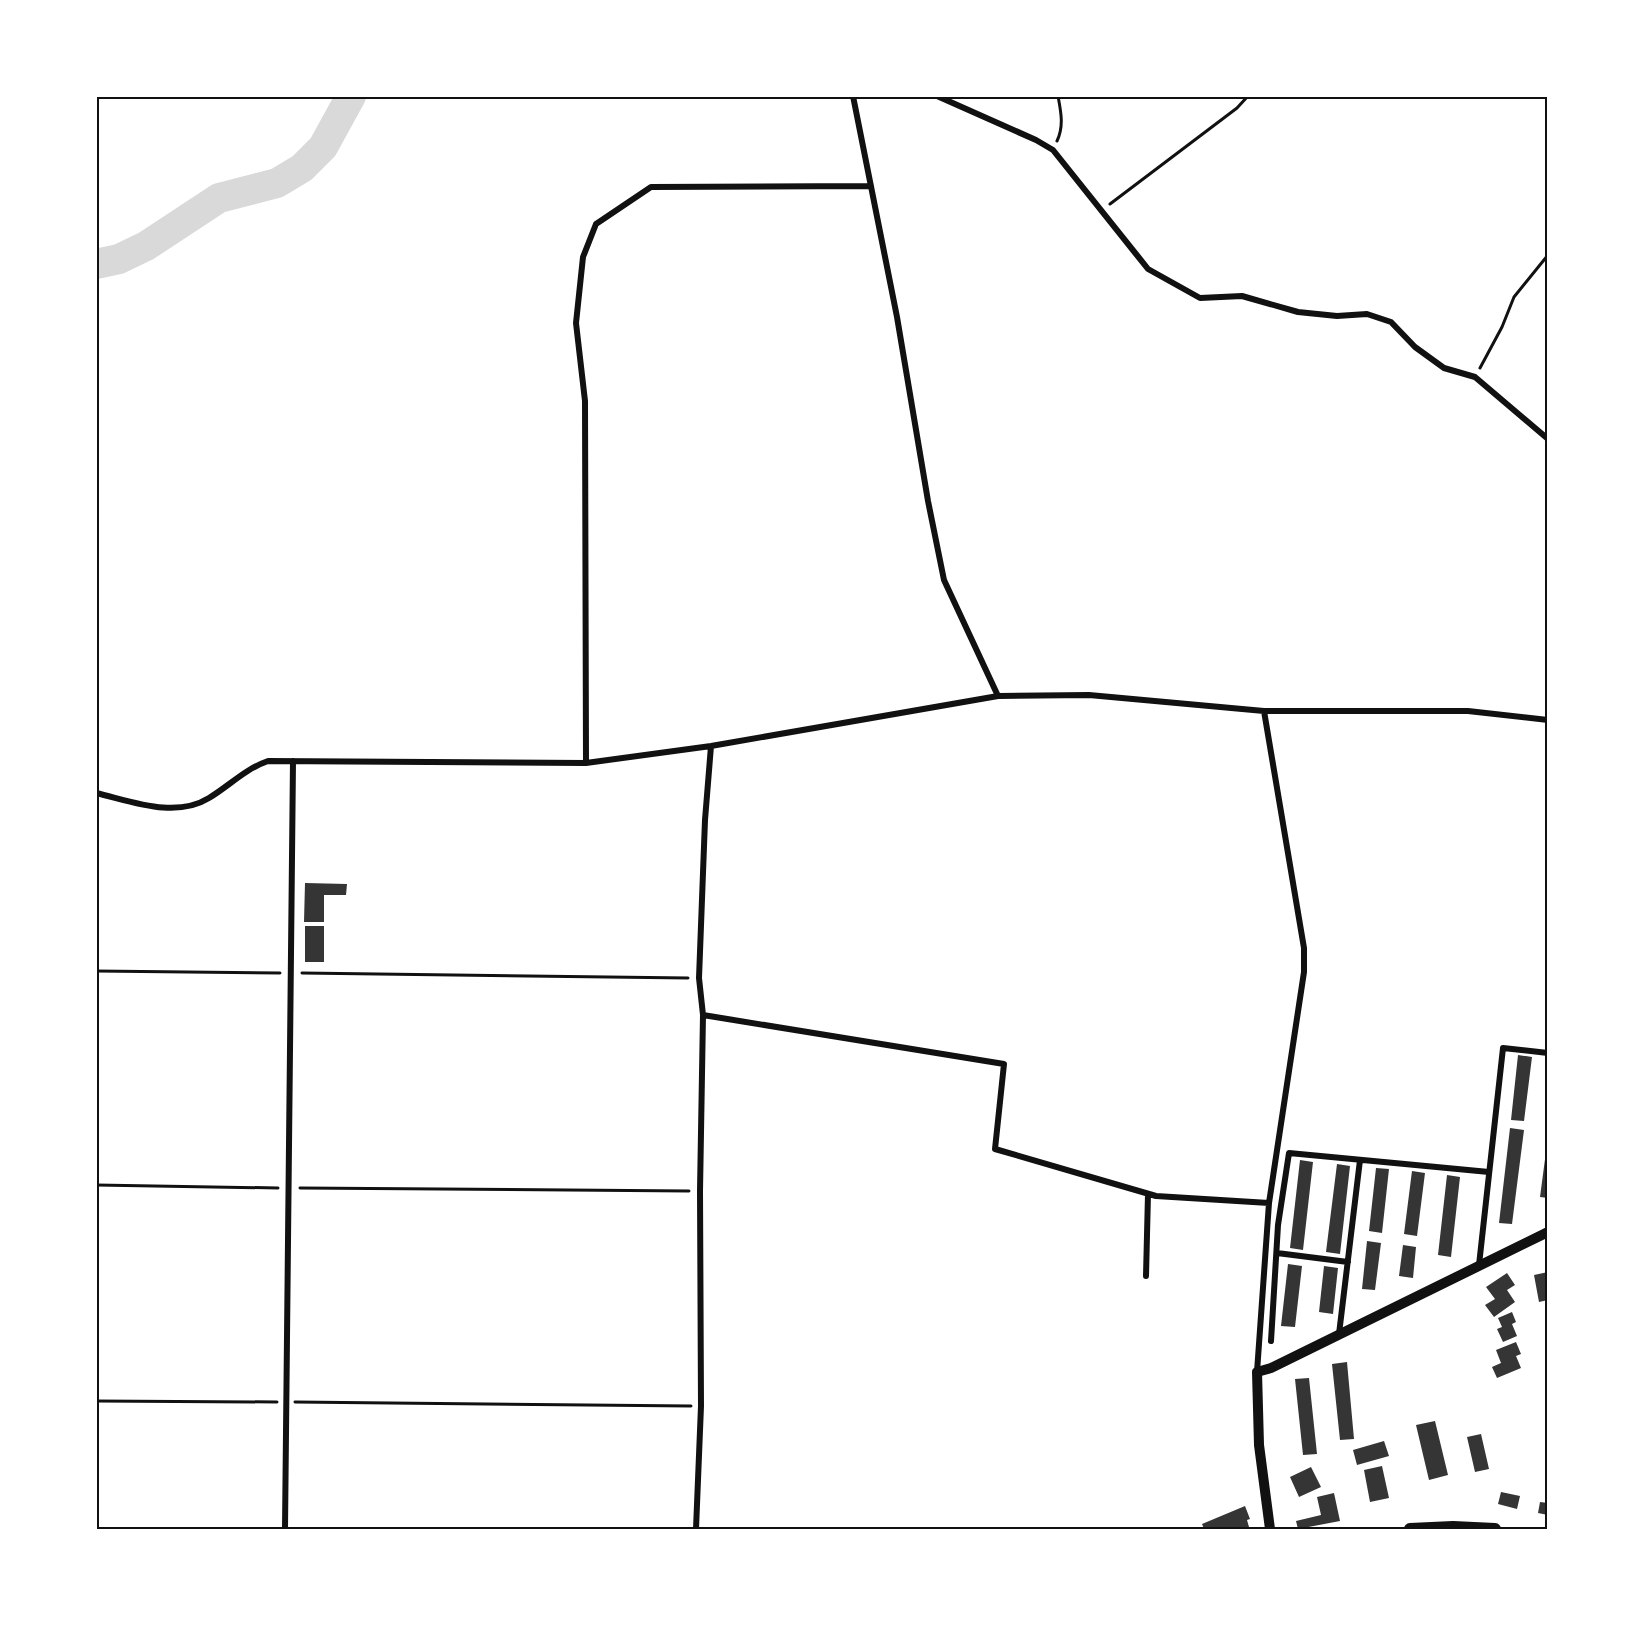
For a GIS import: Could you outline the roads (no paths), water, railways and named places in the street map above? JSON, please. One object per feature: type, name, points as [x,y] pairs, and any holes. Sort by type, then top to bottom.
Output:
[{"type":"main road","points":[[1410,1529],[1453,1527],[1495,1529]]},
{"type":"street","points":[[854,96],[897,317],[928,501],[944,580],[998,696]]},
{"type":"street","points":[[937,96],[1036,140],[1053,150],[1148,269],[1200,298],[1242,296],[1298,312],[1337,316],[1367,314],[1391,322],[1415,346],[1444,368],[1474,377],[1548,439]]},
{"type":"street","points":[[586,763],[585,401],[576,323],[583,257],[596,224],[651,187],[871,186]]},
{"type":"street","points":[[96,793],[167,808],[181,808],[194,806],[208,799],[255,766],[267,761],[586,763],[711,746],[998,696],[1089,695],[1264,711],[1468,711],[1548,720]]},
{"type":"street","points":[[1264,711],[1305,948],[1304,972],[1269,1203],[1257,1372],[1259,1445],[1270,1529]]},
{"type":"street","points":[[696,1529],[701,1406],[700,1191],[703,1015],[699,978],[705,819],[711,746]]},
{"type":"street","points":[[285,1529],[293,761]]},
{"type":"street","points":[[703,1015],[1004,1064],[995,1149],[1156,1196],[1269,1203]]},
{"type":"street","points":[[1479,1266],[1503,1048],[1548,1053]]},
{"type":"street","points":[[1271,1341],[1278,1225],[1289,1154],[1489,1172]]},
{"type":"street","points":[[1339,1334],[1360,1160]]},
{"type":"street","points":[[1146,1276],[1148,1194]]},
{"type":"street","points":[[1257,1372],[1548,1232]]},
{"type":"street","points":[[1277,1253],[1348,1262]]},
{"type":"waterway","points":[[96,264],[119,259],[146,246],[219,198],[277,183],[302,168],[323,147],[351,96]]}]
